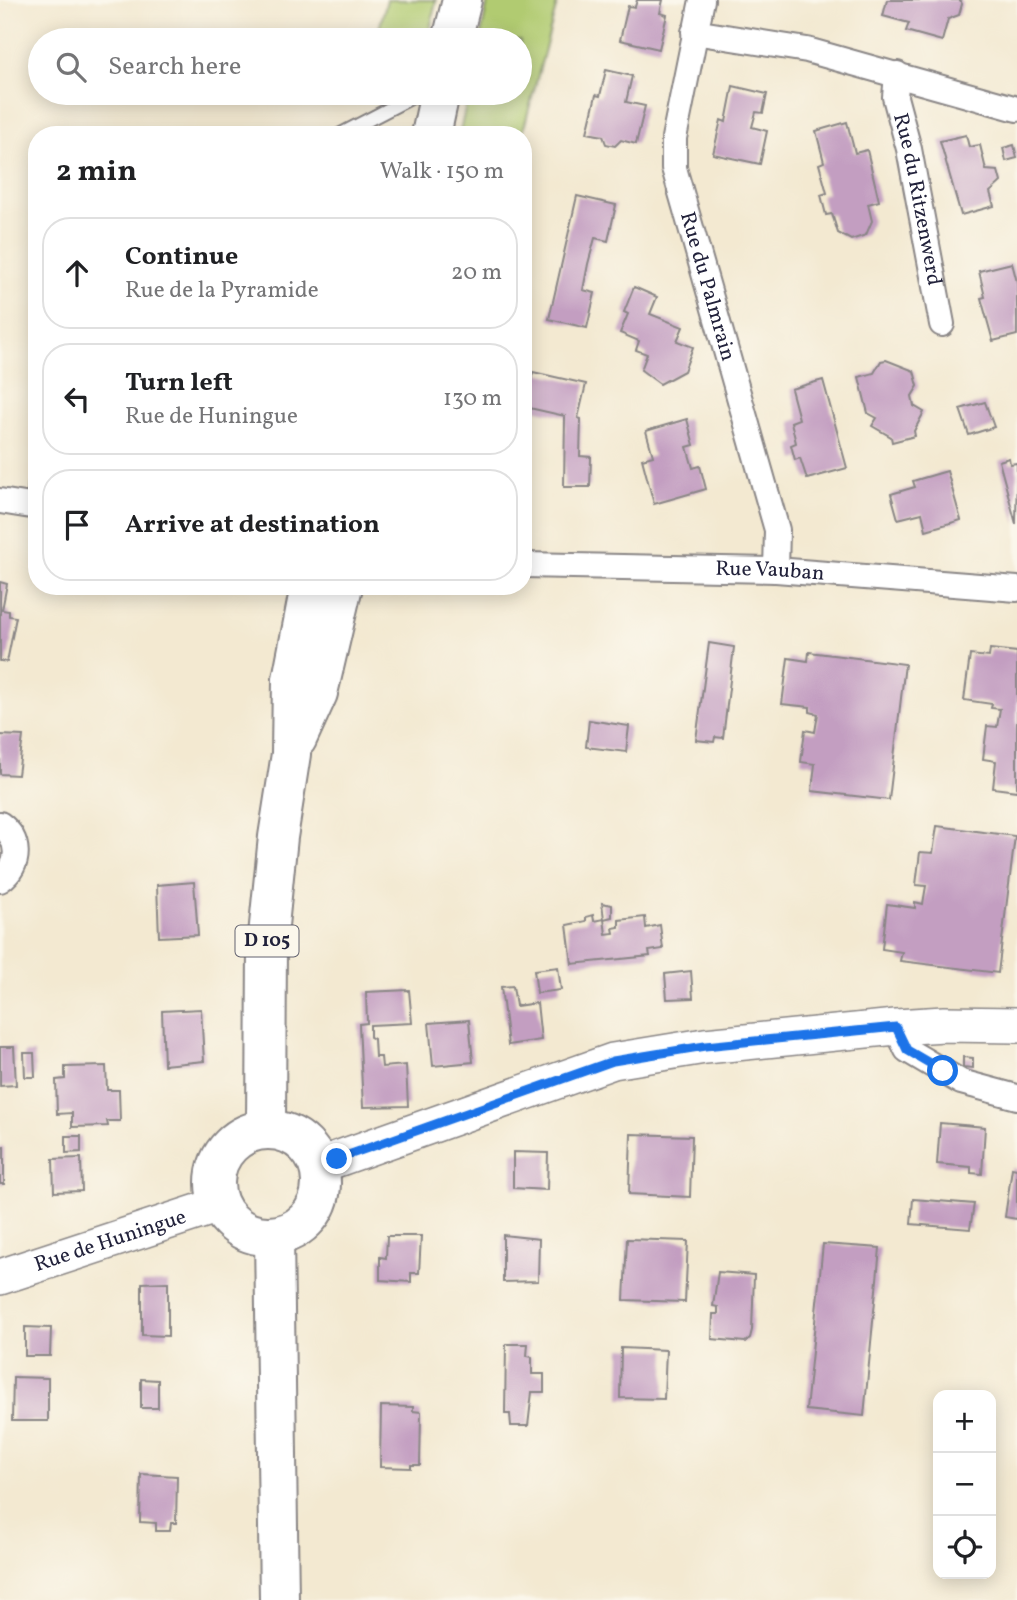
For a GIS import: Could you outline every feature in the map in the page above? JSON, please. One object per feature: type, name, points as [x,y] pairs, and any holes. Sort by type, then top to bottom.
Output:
[{"type":"main road","points":[[455,28],[462,0]]},
{"type":"main road","points":[[433,126],[437,105]]},
{"type":"main road","name":"D 105","points":[[266,1130],[267,945],[278,837],[291,754],[292,679],[308,595]]},
{"type":"main road","name":"D 105","points":[[291,754],[318,693],[341,595]]},
{"type":"main road","points":[[266,1130],[284,1132],[300,1140],[320,1165],[321,1185],[316,1206],[298,1226],[274,1236],[257,1235],[242,1229],[228,1219],[219,1205],[215,1179],[223,1155],[234,1142],[249,1133],[266,1130]]},
{"type":"main road","points":[[274,1236],[279,1600]]},
{"type":"street","name":"Rue du Palmrain","points":[[702,0],[674,138],[674,168],[777,530],[776,570]]},
{"type":"street","name":"Rue du Ritzenwerd","points":[[694,32],[807,50],[1017,109]]},
{"type":"street","name":"Rue du Ritzenwerd","points":[[897,74],[895,97],[909,149],[942,324]]},
{"type":"street","points":[[0,501],[28,506]]},
{"type":"street","name":"Rue Vauban","points":[[532,565],[776,570],[1017,589]]},
{"type":"street","points":[[0,824],[14,839],[16,849],[11,870],[0,880]]},
{"type":"street","points":[[320,1165],[613,1061],[705,1046],[896,1027],[944,1024],[1017,1025]]},
{"type":"street","points":[[896,1027],[907,1050],[961,1082],[1017,1097]]},
{"type":"street","name":"Rue de Huningue","points":[[0,1277],[219,1205]]},
{"type":"lane","points":[[356,126],[396,105]]},
{"type":"green space","points":[[387,0],[436,0],[430,28],[379,28]]},
{"type":"green space","points":[[488,0],[558,0],[532,98],[532,28],[482,28]]},
{"type":"green space","points":[[466,105],[530,105],[524,126],[461,126]]},
{"type":"building","points":[[637,0],[663,0],[660,13],[667,15],[659,49],[620,40],[628,6],[635,7]]},
{"type":"building","points":[[887,0],[960,0],[962,4],[959,15],[948,19],[942,41],[906,31],[909,23],[883,16]]},
{"type":"building","points":[[606,70],[632,76],[626,102],[645,106],[636,144],[621,140],[615,146],[606,144],[603,136],[587,133],[596,95],[600,96]]},
{"type":"building","points":[[733,86],[767,94],[763,113],[756,112],[752,127],[767,131],[760,164],[713,154],[721,120],[726,122]]},
{"type":"building","points":[[847,122],[855,153],[867,150],[879,201],[868,204],[872,221],[866,235],[851,240],[838,233],[832,214],[826,215],[821,195],[827,193],[819,164],[824,162],[816,131]]},
{"type":"building","points":[[966,135],[969,147],[980,145],[986,170],[998,171],[1001,182],[990,192],[994,206],[961,215],[940,141]]},
{"type":"building","points":[[1014,145],[1017,158],[1006,161],[1003,148]]},
{"type":"building","points":[[577,196],[616,205],[608,241],[595,238],[588,264],[583,290],[595,293],[587,328],[549,319]]},
{"type":"building","points":[[1012,263],[1017,282],[1017,335],[993,341],[981,298],[985,297],[979,271]]},
{"type":"building","points":[[634,287],[657,297],[650,314],[683,327],[677,341],[693,347],[684,371],[660,384],[641,370],[647,354],[636,350],[639,341],[620,333],[628,314],[624,312]]},
{"type":"building","points":[[886,360],[914,371],[918,386],[912,396],[914,406],[924,412],[914,431],[915,436],[892,442],[891,437],[872,426],[877,418],[868,413],[859,377],[874,373],[881,361]]},
{"type":"building","points":[[533,372],[586,384],[578,418],[581,419],[580,456],[591,457],[590,487],[564,487],[565,416],[532,409]]},
{"type":"building","points":[[823,380],[847,468],[807,479],[800,458],[795,460],[791,445],[796,443],[791,422],[799,419],[791,389]]},
{"type":"building","points":[[985,402],[994,427],[969,435],[960,409]]},
{"type":"building","points":[[687,419],[694,445],[687,447],[693,468],[700,466],[706,489],[654,504],[642,459],[653,456],[646,431]]},
{"type":"building","points":[[1009,458],[1010,464],[1017,463],[1016,524],[999,461]]},
{"type":"building","points":[[947,471],[961,520],[926,530],[922,513],[898,519],[891,494],[915,487],[913,481]]},
{"type":"building","points":[[0,582],[7,584],[2,610],[9,611],[9,616],[16,617],[7,662],[0,661]]},
{"type":"building","points":[[709,643],[734,647],[723,738],[715,737],[714,742],[696,740]]},
{"type":"building","points":[[990,649],[1017,652],[1017,791],[993,788],[996,761],[983,759],[987,726],[997,727],[1000,709],[991,708],[992,704],[964,700],[970,655],[989,657]]},
{"type":"building","points":[[809,652],[905,664],[889,800],[812,791],[815,764],[801,762],[805,730],[815,732],[818,714],[810,712],[810,707],[782,704],[788,658],[808,661]]},
{"type":"building","points":[[589,720],[629,726],[626,752],[586,747]]},
{"type":"building","points":[[0,735],[23,736],[18,775],[0,774]]},
{"type":"building","points":[[937,826],[1015,836],[998,973],[900,961],[902,952],[882,949],[887,904],[915,908],[915,902],[923,904],[926,886],[916,885],[920,852],[933,853]]},
{"type":"building","points":[[194,882],[198,935],[159,937],[157,885]]},
{"type":"building","points":[[602,903],[612,905],[612,917],[604,919]]},
{"type":"building","points":[[593,915],[594,921],[604,919],[606,934],[614,933],[613,928],[619,927],[619,920],[645,917],[646,928],[660,925],[663,949],[649,951],[650,956],[572,964],[567,925],[586,921],[586,917]]},
{"type":"building","points":[[558,967],[561,990],[537,993],[534,970]]},
{"type":"building","points":[[691,971],[693,998],[667,999],[665,974]]},
{"type":"building","points":[[513,986],[516,1006],[537,1003],[541,1040],[508,1045],[501,987]]},
{"type":"building","points":[[409,990],[412,1023],[370,1025],[375,1057],[381,1057],[382,1067],[406,1065],[408,1106],[363,1107],[359,1024],[367,1023],[366,992]]},
{"type":"building","points":[[201,1009],[204,1061],[164,1065],[162,1011]]},
{"type":"building","points":[[469,1020],[473,1062],[433,1066],[429,1023]]},
{"type":"building","points":[[0,1047],[14,1047],[16,1085],[0,1086]]},
{"type":"building","points":[[24,1053],[34,1053],[35,1077],[25,1077]]},
{"type":"building","points":[[963,1057],[973,1058],[973,1068],[963,1067]]},
{"type":"building","points":[[106,1066],[107,1090],[119,1090],[120,1121],[107,1121],[108,1126],[72,1127],[72,1113],[57,1114],[56,1080],[65,1079],[65,1067]]},
{"type":"building","points":[[940,1123],[985,1127],[982,1174],[971,1173],[971,1167],[937,1164]]},
{"type":"building","points":[[631,1134],[692,1136],[690,1197],[629,1194]]},
{"type":"building","points":[[66,1136],[81,1136],[81,1152],[66,1153]]},
{"type":"building","points":[[4,1147],[4,1184],[0,1184],[0,1148]]},
{"type":"building","points":[[513,1152],[548,1153],[547,1190],[513,1188]]},
{"type":"building","points":[[81,1158],[82,1191],[54,1192],[53,1159]]},
{"type":"building","points":[[1012,1168],[1017,1169],[1017,1219],[1005,1217]]},
{"type":"building","points":[[913,1199],[974,1204],[970,1229],[911,1224]]},
{"type":"building","points":[[503,1235],[539,1239],[538,1281],[503,1282]]},
{"type":"building","points":[[387,1236],[421,1236],[419,1273],[411,1273],[411,1282],[380,1280],[380,1257],[386,1258]]},
{"type":"building","points":[[627,1239],[688,1241],[685,1302],[624,1300]]},
{"type":"building","points":[[823,1244],[880,1248],[864,1416],[806,1410]]},
{"type":"building","points":[[718,1272],[754,1275],[752,1330],[750,1338],[745,1342],[712,1339],[713,1314],[718,1314],[718,1307],[713,1306]]},
{"type":"building","points":[[168,1282],[168,1336],[142,1335],[142,1283]]},
{"type":"building","points":[[25,1327],[51,1328],[50,1356],[25,1356]]},
{"type":"building","points":[[506,1344],[528,1344],[527,1356],[532,1357],[532,1374],[544,1374],[544,1392],[532,1392],[528,1426],[511,1426],[510,1414],[505,1414]]},
{"type":"building","points":[[621,1348],[666,1350],[664,1399],[620,1398]]},
{"type":"building","points":[[13,1377],[48,1378],[48,1421],[12,1421]]},
{"type":"building","points":[[141,1379],[158,1380],[158,1408],[141,1408]]},
{"type":"building","points":[[381,1406],[413,1407],[413,1411],[421,1412],[420,1465],[411,1465],[411,1468],[380,1467]]},
{"type":"building","points":[[141,1474],[177,1476],[176,1523],[171,1523],[170,1531],[156,1531],[156,1523],[140,1522]]},
{"type":"route","points":[[337,1159],[613,1061],[705,1046],[896,1027],[907,1050],[943,1071]]}]
